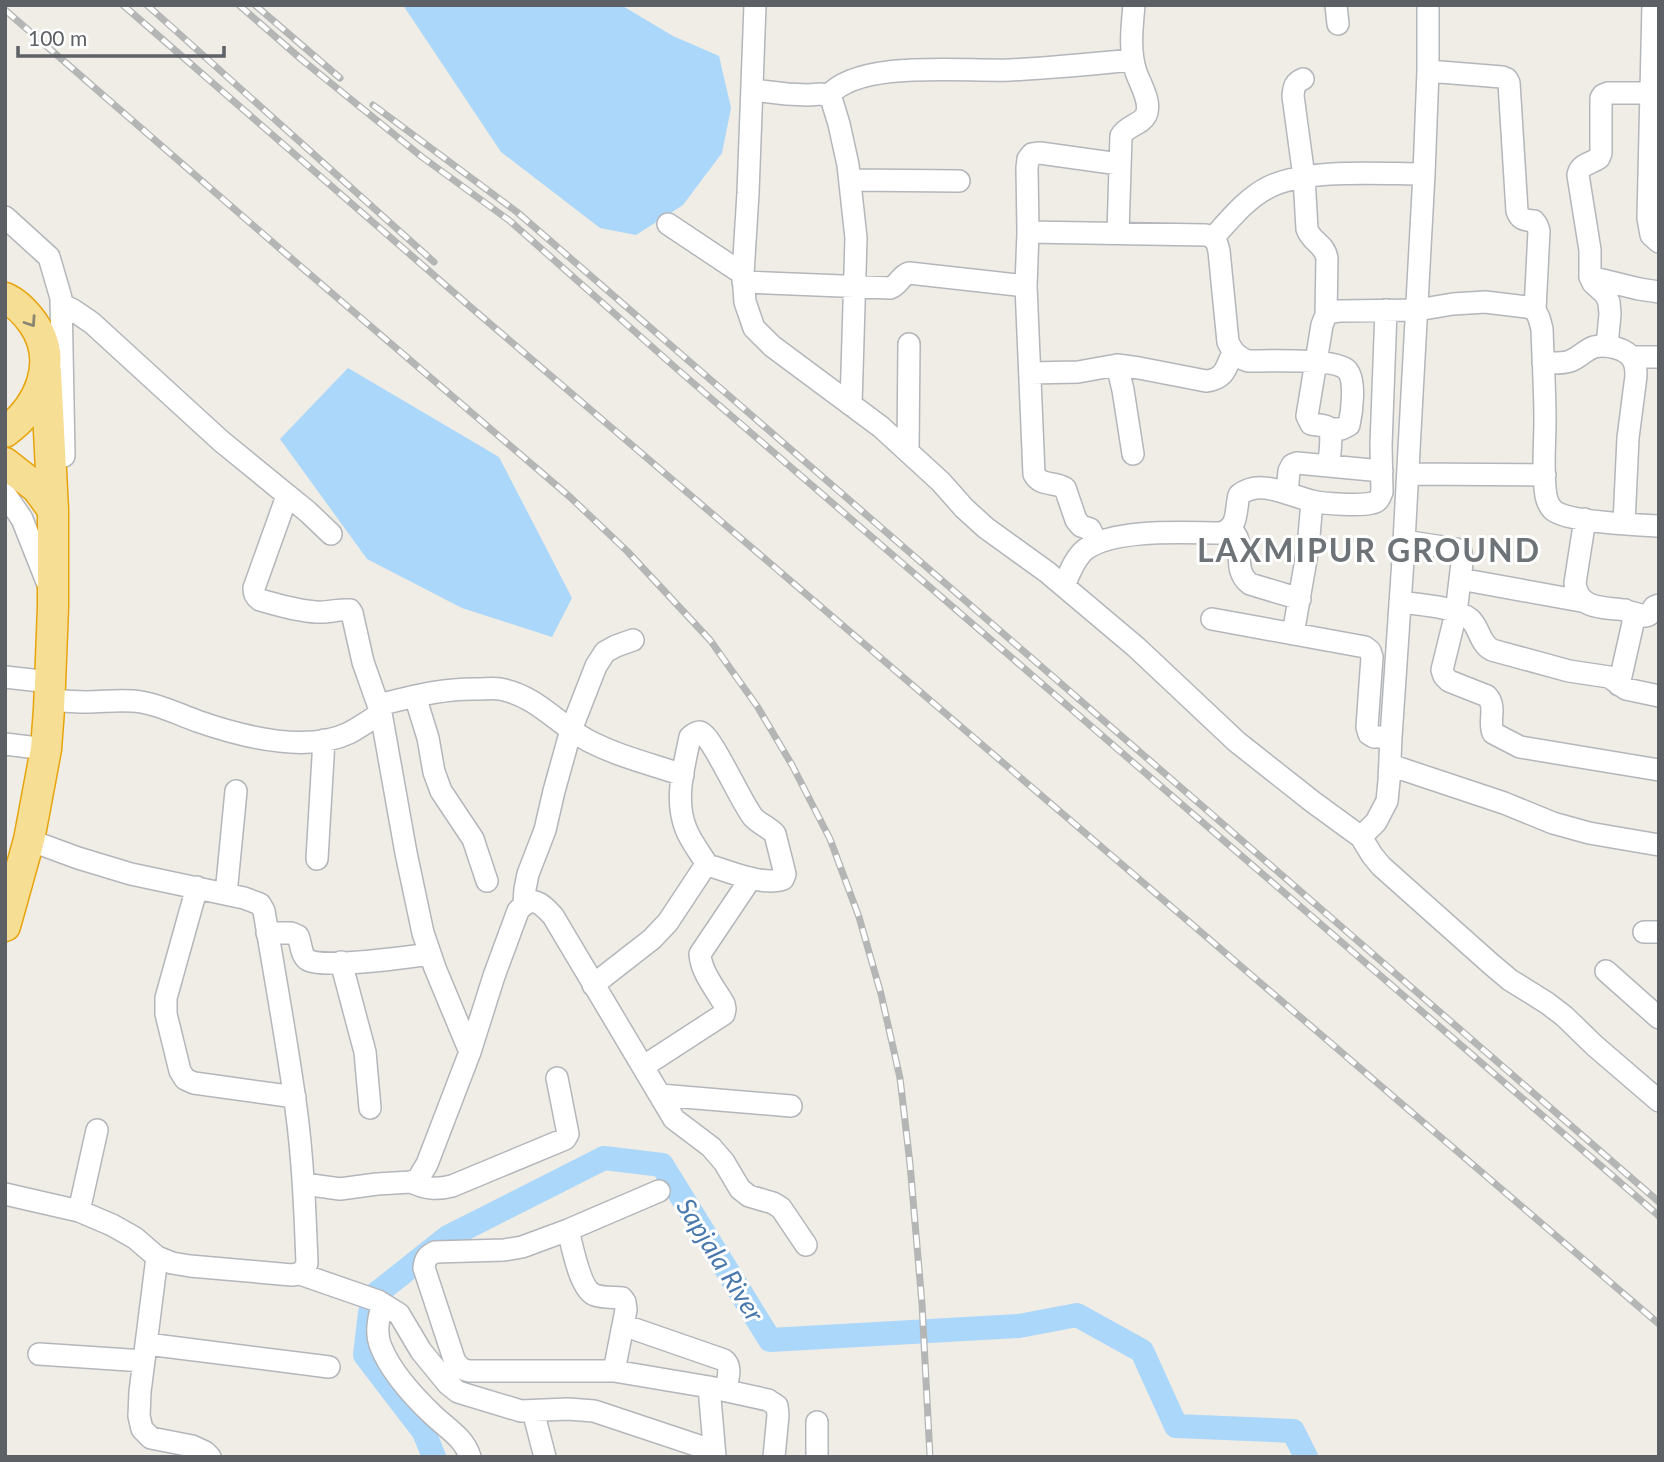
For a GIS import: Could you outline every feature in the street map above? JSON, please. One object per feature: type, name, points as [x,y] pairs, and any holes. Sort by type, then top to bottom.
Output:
[{"type":"highway","points":[[5,298],[14,302],[26,314],[43,343],[53,510],[53,602],[46,749],[19,852],[5,926]]},
{"type":"highway","points":[[5,432],[18,423],[37,397],[46,364]]},
{"type":"highway","points":[[5,463],[37,488],[53,510]]},
{"type":"street","points":[[755,5],[743,278],[745,302],[754,328],[772,346],[881,427],[986,528],[1047,572],[1136,647],[1237,742],[1361,837],[1381,866],[1455,934],[1510,980],[1564,1016],[1659,1101]]},
{"type":"street","points":[[1118,233],[1121,136],[1125,129],[1141,122],[1147,109],[1133,60],[1133,5]]},
{"type":"street","points":[[1064,586],[1084,550],[1097,543],[1121,536],[1221,533],[1230,530],[1235,523],[1239,495],[1246,490],[1258,488],[1287,492],[1312,501],[1363,504],[1373,503],[1380,498],[1381,445],[1399,310],[1424,174],[1428,5]]},
{"type":"street","points":[[1653,5],[1649,227],[1651,235],[1659,242]]},
{"type":"street","points":[[828,96],[834,89],[860,77],[887,73],[934,69],[1008,70],[1133,60]]},
{"type":"street","points":[[1428,71],[1502,77],[1509,83],[1517,211],[1519,217],[1524,220],[1534,221],[1539,231],[1535,310],[1542,329],[1546,498],[1552,509],[1559,514],[1659,526]]},
{"type":"street","points":[[1028,232],[1213,237],[1219,251],[1228,342],[1233,352],[1248,361],[1316,362],[1337,364],[1346,369],[1352,379],[1349,425],[1341,429],[1330,429],[1327,426],[1311,424],[1307,416],[1316,362],[1322,325],[1326,315],[1327,258],[1325,250],[1310,236],[1307,229],[1304,177],[1293,96],[1294,86],[1303,79]]},
{"type":"street","points":[[752,90],[808,96],[821,93],[832,101],[850,180],[856,238],[851,405]]},
{"type":"street","points":[[1607,346],[1609,302],[1590,277],[1590,250],[1579,169],[1599,158],[1601,153],[1603,95],[1652,93]]},
{"type":"street","points":[[1097,543],[1090,529],[1076,520],[1065,488],[1043,483],[1037,480],[1034,474],[1027,286],[1027,167],[1032,154],[1040,153],[1119,164]]},
{"type":"street","points":[[1213,237],[1235,214],[1268,187],[1289,180],[1343,174],[1424,174]]},
{"type":"street","points":[[850,180],[959,181]]},
{"type":"street","points":[[5,217],[49,257],[61,304],[67,570],[53,602]]},
{"type":"street","points":[[668,224],[743,278],[890,288],[904,275],[909,274],[1027,286]]},
{"type":"street","points":[[1590,277],[1659,292]]},
{"type":"street","points":[[1326,315],[1340,311],[1399,310],[1485,302],[1535,310]]},
{"type":"street","points":[[61,304],[92,324],[331,534]]},
{"type":"street","points":[[1361,837],[1376,822],[1387,801],[1390,765],[1408,474],[1399,310]]},
{"type":"street","points":[[908,451],[909,344]]},
{"type":"street","points":[[1543,363],[1573,360],[1595,346],[1624,351],[1632,357],[1636,365],[1636,376],[1628,438],[1624,523]]},
{"type":"street","points":[[1030,373],[1078,372],[1117,365],[1206,381],[1220,377],[1233,352]]},
{"type":"street","points":[[1632,357],[1659,357]]},
{"type":"street","points":[[1117,365],[1133,454]]},
{"type":"street","points":[[1329,466],[1330,429]]},
{"type":"street","points":[[1287,492],[1292,465],[1303,463],[1381,471]]},
{"type":"street","points":[[1408,474],[1545,475]]},
{"type":"street","points":[[5,494],[22,519],[53,602]]},
{"type":"street","points":[[287,496],[254,588],[256,597],[314,612],[350,610],[363,662],[379,709],[414,895],[430,954],[470,1052]]},
{"type":"street","points":[[1293,634],[1308,548],[1312,501]]},
{"type":"street","points":[[1581,601],[1576,593],[1575,583],[1585,519]]},
{"type":"street","points":[[1230,530],[1238,536],[1240,573],[1243,579],[1250,584],[1300,599]]},
{"type":"street","points":[[1404,541],[1461,552],[1456,612],[1442,670],[1448,681],[1490,699],[1491,727],[1496,736],[1520,747],[1659,771]]},
{"type":"street","points":[[1460,579],[1581,601],[1645,616],[1659,605]]},
{"type":"street","points":[[1400,602],[1456,612],[1469,619],[1488,648],[1569,671],[1609,677],[1626,689],[1659,696]]},
{"type":"street","points":[[1619,685],[1633,623],[1630,612]]},
{"type":"street","points":[[1212,619],[1365,647],[1372,657],[1367,727],[1369,734],[1374,737],[1391,737]]},
{"type":"street","points":[[304,1184],[340,1189],[418,1179],[427,1164],[470,1052],[518,911],[524,903],[528,874],[545,830],[571,730],[596,666],[605,652],[633,640]]},
{"type":"street","points":[[5,677],[86,702],[142,702],[247,736],[298,742],[324,740],[347,734],[379,709],[432,691],[500,689],[529,699],[571,730],[606,749],[683,775]]},
{"type":"street","points":[[415,696],[441,791],[473,839],[487,881]]},
{"type":"street","points":[[700,732],[714,747],[753,817],[771,829],[778,840],[785,867],[783,879],[773,882],[709,866],[687,831],[681,814],[683,775],[690,737],[700,732]]},
{"type":"street","points":[[317,859],[324,740]]},
{"type":"street","points":[[5,744],[46,749]]},
{"type":"street","points":[[1390,765],[1589,833],[1659,845]]},
{"type":"street","points":[[226,894],[236,791]]},
{"type":"street","points":[[19,852],[78,858],[131,874],[197,887],[260,904],[264,911],[295,1097],[304,1184],[307,1263],[300,1274]]},
{"type":"street","points":[[593,985],[652,939],[668,922],[703,869],[709,866]]},
{"type":"street","points":[[644,1066],[724,1014],[724,1004],[700,962],[699,954],[751,878]]},
{"type":"street","points":[[197,887],[166,998],[166,1014],[180,1071],[185,1079],[194,1083],[295,1097]]},
{"type":"street","points":[[524,903],[542,903],[553,916],[674,1119],[711,1147],[724,1162],[740,1189],[749,1196],[781,1208],[806,1245]]},
{"type":"street","points":[[267,933],[291,933],[298,936],[303,953],[311,962],[390,959],[430,954]]},
{"type":"street","points":[[341,962],[365,1052],[370,1108]]},
{"type":"street","points":[[1606,971],[1659,1018]]},
{"type":"street","points":[[411,1182],[437,1190],[452,1186],[565,1139],[568,1134],[557,1077]]},
{"type":"street","points":[[660,1095],[791,1106]]},
{"type":"street","points":[[79,1211],[97,1130]]},
{"type":"street","points":[[659,1191],[522,1247],[435,1252],[429,1255],[424,1268],[455,1362],[462,1369],[469,1371],[614,1371],[768,1400],[777,1406],[778,1415],[774,1457]]},
{"type":"street","points":[[5,1194],[79,1211],[112,1225],[135,1238],[157,1258],[172,1263],[300,1274],[377,1301],[399,1314],[421,1351],[458,1392],[521,1412],[568,1409],[594,1411],[714,1454],[717,1389],[729,1369],[728,1363],[623,1325]]},
{"type":"street","points":[[568,1230],[583,1284],[589,1293],[622,1298],[625,1302],[614,1371]]},
{"type":"street","points":[[157,1258],[139,1416],[142,1429],[151,1438],[192,1446],[210,1457]]},
{"type":"street","points":[[377,1301],[380,1346],[416,1398],[456,1434],[468,1449],[470,1457]]},
{"type":"street","points":[[39,1354],[146,1353],[329,1367]]},
{"type":"street","points":[[533,1412],[545,1457]]},
{"type":"street","points":[[817,1422],[817,1457]]},
{"type":"water","points":[[403,5],[621,5],[673,36],[719,56],[731,108],[722,153],[683,205],[636,235],[600,228],[501,152]]},
{"type":"water","points":[[348,368],[499,457],[572,598],[552,637],[462,608],[367,559],[280,439]]},
{"type":"waterway","name":"Sapjala River","points":[[434,1457],[424,1432],[365,1355],[370,1313],[376,1294],[448,1237],[604,1158],[662,1165],[770,1340],[1019,1326],[1077,1315],[1142,1351],[1176,1426],[1293,1431],[1306,1457]]},
{"type":"railway","points":[[123,5],[474,310],[1659,1324]]},
{"type":"railway","points":[[147,5],[434,262]]},
{"type":"railway","points":[[239,5],[422,157],[510,221],[677,369],[1659,1216]]},
{"type":"railway","points":[[255,5],[340,78]]},
{"type":"railway","points":[[5,10],[570,497],[627,551],[710,640],[757,706],[792,765],[830,839],[859,917],[881,994],[900,1078],[910,1164],[922,1304],[930,1457]]},
{"type":"railway","points":[[373,105],[517,212],[1659,1202]]},
{"type":"district","name":"LAXMIPUR GROUND","points":[[1369,551]]}]
